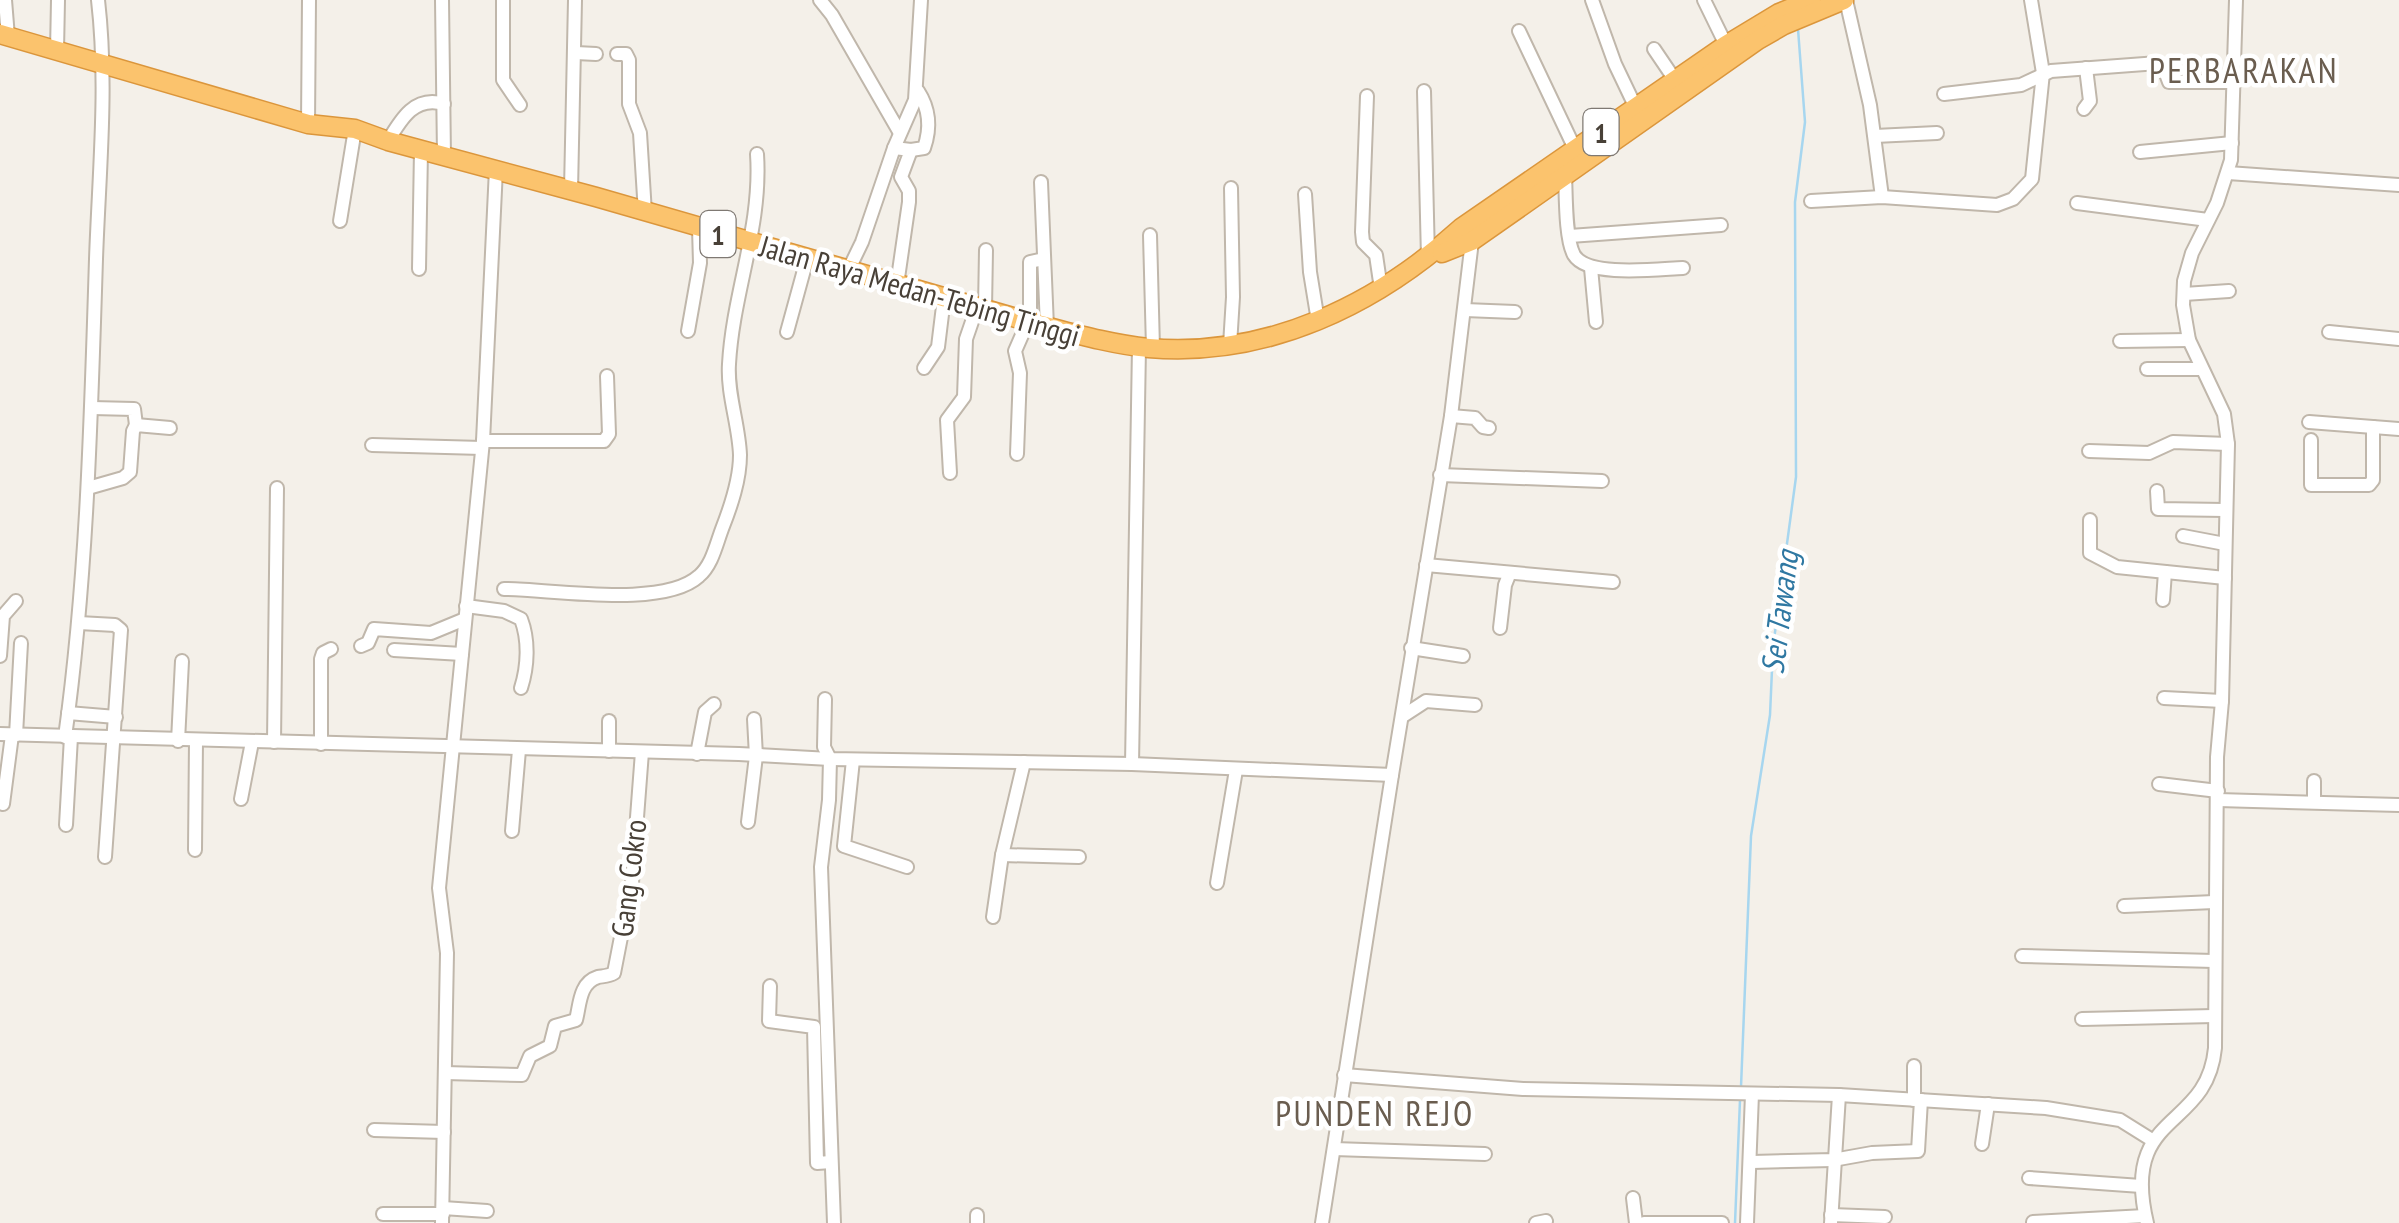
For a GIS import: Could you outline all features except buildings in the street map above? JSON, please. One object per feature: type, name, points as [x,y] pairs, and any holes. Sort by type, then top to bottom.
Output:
[{"type":"highway","name":"Jalan Raya Medan-Tebing Tinggi","points":[[4,36],[308,124],[356,129],[1033,323],[1146,348],[1230,346],[1318,321],[1380,289],[1428,258],[1462,228],[1726,46],[1807,6],[1845,0]]},
{"type":"highway","name":"Jalan Raya Medan-Tebing Tinggi","points":[[1428,258],[1472,241],[1781,19]]},
{"type":"street","points":[[4,36],[5,0]]},
{"type":"street","points":[[56,51],[58,0]]},
{"type":"street","points":[[66,825],[68,713],[79,622],[92,408],[102,63],[98,0]]},
{"type":"street","points":[[308,124],[309,0]]},
{"type":"street","points":[[442,0],[444,156]]},
{"type":"street","points":[[503,0],[503,80],[520,105]]},
{"type":"street","points":[[570,190],[576,0]]},
{"type":"street","points":[[820,0],[900,134],[901,177],[910,196],[897,285]]},
{"type":"street","points":[[900,134],[918,91],[921,0]]},
{"type":"street","points":[[1592,0],[1636,108]]},
{"type":"street","points":[[1704,0],[1726,46]]},
{"type":"street","points":[[1845,0],[1875,136],[1882,197]]},
{"type":"street","points":[[1811,201],[1882,197],[1998,205],[2012,198],[2032,179],[2043,73],[2031,0]]},
{"type":"street","points":[[2033,1222],[2146,1220],[2140,1186],[2142,1162],[2152,1140],[2196,1098],[2208,1078],[2215,1048],[2214,902],[2228,444],[2224,414],[2214,387],[2201,369],[2189,340],[2184,294],[2192,253],[2228,173],[2236,0]]},
{"type":"street","points":[[1519,30],[1575,150]]},
{"type":"street","points":[[1654,49],[1675,80]]},
{"type":"street","points":[[576,53],[596,54]]},
{"type":"street","points":[[617,54],[626,54],[629,60],[629,104],[640,132],[646,213]]},
{"type":"street","points":[[1944,94],[2021,85],[2043,73],[2158,63],[2169,82],[2233,82]]},
{"type":"street","points":[[2084,109],[2090,102],[2086,68]]},
{"type":"street","points":[[902,149],[921,150],[926,144],[928,109],[918,91]]},
{"type":"street","points":[[1424,91],[1428,258]]},
{"type":"street","points":[[1367,96],[1362,232],[1363,242],[1376,255],[1380,289]]},
{"type":"street","points":[[388,141],[404,114],[424,102],[444,104]]},
{"type":"street","points":[[340,222],[356,129]]},
{"type":"street","points":[[1875,136],[1937,133]]},
{"type":"street","points":[[2140,152],[2232,143]]},
{"type":"street","points":[[848,271],[902,149]]},
{"type":"street","points":[[419,269],[420,150]]},
{"type":"street","points":[[504,589],[630,595],[659,592],[692,581],[709,564],[738,476],[740,453],[728,368],[760,190],[757,154]]},
{"type":"street","points":[[443,1215],[447,953],[439,888],[482,445],[496,169]]},
{"type":"street","points":[[2228,173],[2399,185]]},
{"type":"street","points":[[1564,174],[1574,254],[1591,268],[1683,268]]},
{"type":"street","points":[[1018,454],[1020,373],[1015,351],[1033,323],[1030,262],[1044,259],[1041,182]]},
{"type":"street","points":[[1230,346],[1231,188]]},
{"type":"street","points":[[1304,194],[1318,321]]},
{"type":"street","points":[[2077,204],[2208,220]]},
{"type":"street","points":[[1570,236],[1721,225]]},
{"type":"street","points":[[688,332],[700,264],[699,228]]},
{"type":"street","points":[[1132,764],[1150,235]]},
{"type":"street","points":[[1322,1223],[1450,416],[1472,241]]},
{"type":"street","points":[[950,473],[948,420],[964,397],[966,339],[981,308],[986,250]]},
{"type":"street","points":[[788,332],[807,260]]},
{"type":"street","points":[[1591,268],[1596,322]]},
{"type":"street","points":[[2184,294],[2229,290]]},
{"type":"street","points":[[924,368],[938,347],[944,298]]},
{"type":"street","points":[[1465,310],[1515,312]]},
{"type":"street","points":[[2329,332],[2399,339]]},
{"type":"street","points":[[2120,340],[2189,340]]},
{"type":"street","points":[[2146,369],[2201,369]]},
{"type":"street","points":[[372,446],[604,441],[608,434],[608,376]]},
{"type":"street","points":[[88,488],[123,478],[130,472],[136,425],[134,409],[92,408]]},
{"type":"street","points":[[1450,416],[1476,418],[1489,428]]},
{"type":"street","points":[[2308,422],[2399,429]]},
{"type":"street","points":[[136,425],[170,428]]},
{"type":"street","points":[[2311,440],[2311,485],[2369,485],[2373,427]]},
{"type":"street","points":[[2088,451],[2149,453],[2173,442],[2228,444]]},
{"type":"street","points":[[1440,474],[1602,481]]},
{"type":"street","points":[[274,742],[277,488]]},
{"type":"street","points":[[2156,491],[2158,509],[2225,510]]},
{"type":"street","points":[[2090,520],[2092,555],[2118,567],[2225,578]]},
{"type":"street","points":[[2182,536],[2225,544]]},
{"type":"street","points":[[1426,565],[1613,582]]},
{"type":"street","points":[[2163,600],[2166,572]]},
{"type":"street","points":[[1500,628],[1509,574]]},
{"type":"street","points":[[0,656],[3,616],[16,602]]},
{"type":"street","points":[[361,646],[368,643],[374,630],[431,633],[466,612],[504,612],[520,619],[526,636],[522,688]]},
{"type":"street","points":[[79,622],[115,625],[121,630],[104,857]]},
{"type":"street","points":[[3,804],[22,644]]},
{"type":"street","points":[[1412,648],[1463,656]]},
{"type":"street","points":[[320,744],[321,659],[331,649]]},
{"type":"street","points":[[394,650],[462,654]]},
{"type":"street","points":[[178,741],[182,661]]},
{"type":"street","points":[[2164,698],[2222,701]]},
{"type":"street","points":[[825,699],[824,747],[830,759],[821,866],[834,1223]]},
{"type":"street","points":[[1403,716],[1426,701],[1474,705]]},
{"type":"street","points":[[697,754],[705,712],[714,704]]},
{"type":"street","points":[[68,713],[116,717]]},
{"type":"street","points":[[748,822],[756,756],[754,719]]},
{"type":"street","points":[[609,720],[609,751]]},
{"type":"street","points":[[10,734],[853,760],[1132,764],[1392,776]]},
{"type":"street","points":[[195,850],[196,742]]},
{"type":"street","points":[[241,799],[252,742]]},
{"type":"street","points":[[512,831],[519,750]]},
{"type":"street","name":"Gang Cokro","points":[[445,1074],[522,1075],[530,1056],[550,1046],[555,1026],[576,1020],[579,998],[587,985],[614,973],[621,937],[629,922],[642,752]]},
{"type":"street","points":[[853,760],[844,846],[908,867]]},
{"type":"street","points":[[993,917],[1002,854],[1024,762]]},
{"type":"street","points":[[1217,883],[1236,770]]},
{"type":"street","points":[[2314,780],[2314,802]]},
{"type":"street","points":[[2159,784],[2218,795],[2399,804]]},
{"type":"street","points":[[1002,854],[1079,857]]},
{"type":"street","points":[[2124,906],[2214,902]]},
{"type":"street","points":[[2022,956],[2214,961]]},
{"type":"street","points":[[770,986],[769,1021],[814,1027],[817,1163],[831,1162]]},
{"type":"street","points":[[2082,1019],[2214,1016]]},
{"type":"street","points":[[1752,1162],[1833,1160],[1918,1151],[1914,1066]]},
{"type":"street","points":[[1344,1076],[1523,1088],[1839,1095],[2046,1108],[2115,1118],[2152,1140]]},
{"type":"street","points":[[1747,1223],[1752,1162],[1749,1094]]},
{"type":"street","points":[[1839,1095],[1831,1219],[1885,1216]]},
{"type":"street","points":[[1982,1144],[1988,1104]]},
{"type":"street","points":[[374,1130],[444,1132]]},
{"type":"street","points":[[1334,1149],[1486,1154]]},
{"type":"street","points":[[2029,1178],[2140,1186]]},
{"type":"street","points":[[1634,1198],[1636,1223]]},
{"type":"street","points":[[383,1214],[487,1211]]},
{"type":"street","points":[[1644,1223],[1722,1223]]},
{"type":"waterway","name":"Sei Tawang","points":[[1741,1087],[1751,836],[1770,715],[1773,647],[1796,477],[1795,202],[1805,122],[1798,29]]},
{"type":"waterway","name":"Sei Tawang","points":[[1735,1223],[1740,1100]]},
{"type":"district","name":"PERBARAKAN","points":[[2244,70]]},
{"type":"district","name":"PUNDEN REJO","points":[[1375,1113]]}]
